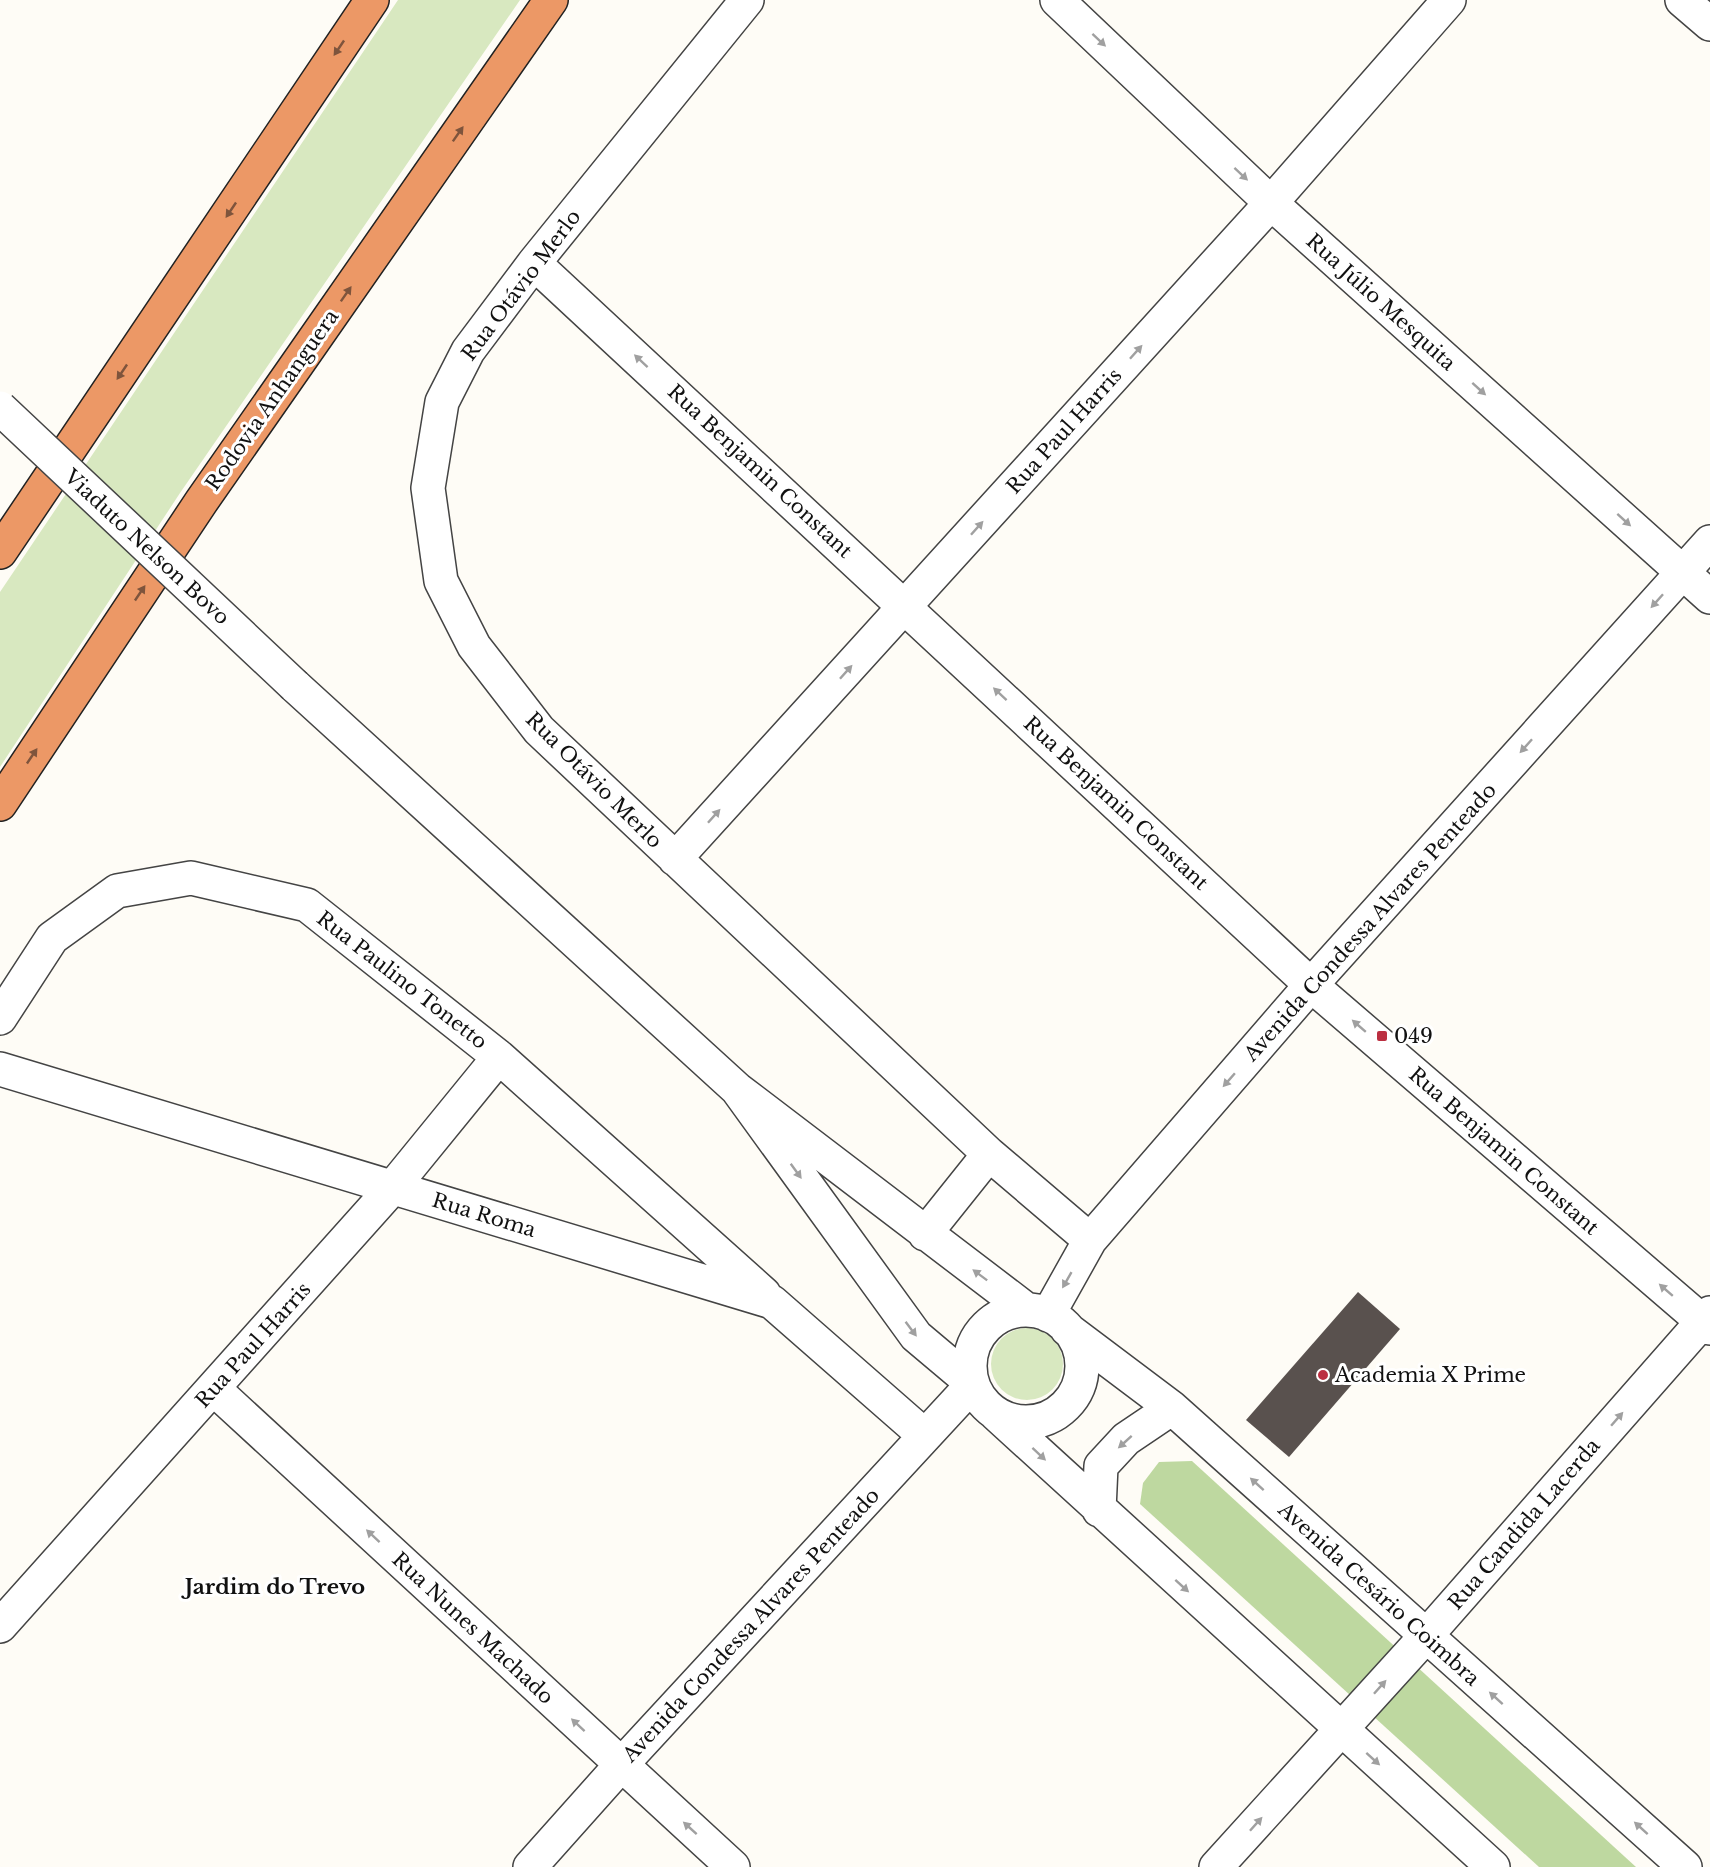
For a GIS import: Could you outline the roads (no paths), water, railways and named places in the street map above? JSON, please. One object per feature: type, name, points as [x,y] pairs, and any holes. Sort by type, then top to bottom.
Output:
[{"type":"highway","points":[[0,552],[372,0]]},
{"type":"highway","name":"Rodovia Anhanguera","points":[[0,804],[201,502],[551,0]]},
{"type":"street","name":"Rua Otávio Merlo","points":[[747,0],[534,263],[468,351],[442,402],[428,488],[441,581],[474,646],[539,730],[989,1154],[1090,1240]]},
{"type":"street","name":"Rua Júlio Mesquita","points":[[1057,0],[1271,203],[1710,597]]},
{"type":"street","name":"Rua Paul Harris","points":[[675,859],[1271,203],[1449,0]]},
{"type":"street","points":[[1682,0],[1710,24]]},
{"type":"street","name":"Rua Benjamin Constant","points":[[534,263],[906,606],[1311,985],[1708,1321]]},
{"type":"street","name":"Viaduto Nelson Bovo","points":[[0,408],[294,686],[737,1089]]},
{"type":"street","name":"Avenida Condessa Alvares Penteado","points":[[1047,1318],[1090,1240],[1311,985],[1710,542]]},
{"type":"street","name":"Rua Paulino Tonetto","points":[[0,1018],[52,938],[117,891],[191,878],[307,905],[499,1057],[772,1302]]},
{"type":"street","name":"Rua Paul Harris","points":[[0,1626],[393,1187],[499,1057]]},
{"type":"street","name":"Rua Roma","points":[[0,1069],[772,1302],[925,1436]]},
{"type":"street","points":[[737,1089],[916,1336],[973,1384]]},
{"type":"street","name":"Avenida Cesário Coimbra","points":[[737,1089],[925,1234],[1172,1408],[1685,1867]]},
{"type":"street","points":[[925,1234],[989,1154]]},
{"type":"street","points":[[996,1414],[1012,1421],[1030,1422],[1047,1418],[1063,1409],[1074,1395],[1080,1379],[1082,1361],[1077,1344],[1047,1318],[1010,1312],[993,1320],[980,1333],[972,1349],[970,1367],[973,1384],[982,1401],[1099,1510],[1340,1730],[1494,1867]]},
{"type":"street","name":"Rua Candida Lacerda","points":[[1216,1867],[1708,1321]]},
{"type":"street","name":"Avenida Condessa Alvares Penteado","points":[[530,1867],[621,1765],[973,1384]]},
{"type":"street","name":"Rua Nunes Machado","points":[[214,1389],[733,1867]]},
{"type":"street","points":[[1099,1510],[1101,1466],[1126,1439],[1172,1408]]},
{"type":"place","name":"049","points":[[1382,1036]]},
{"type":"place","name":"Academia X Prime","points":[[1323,1375]]},
{"type":"district","name":"Jardim do Trevo","points":[[275,1587]]}]
